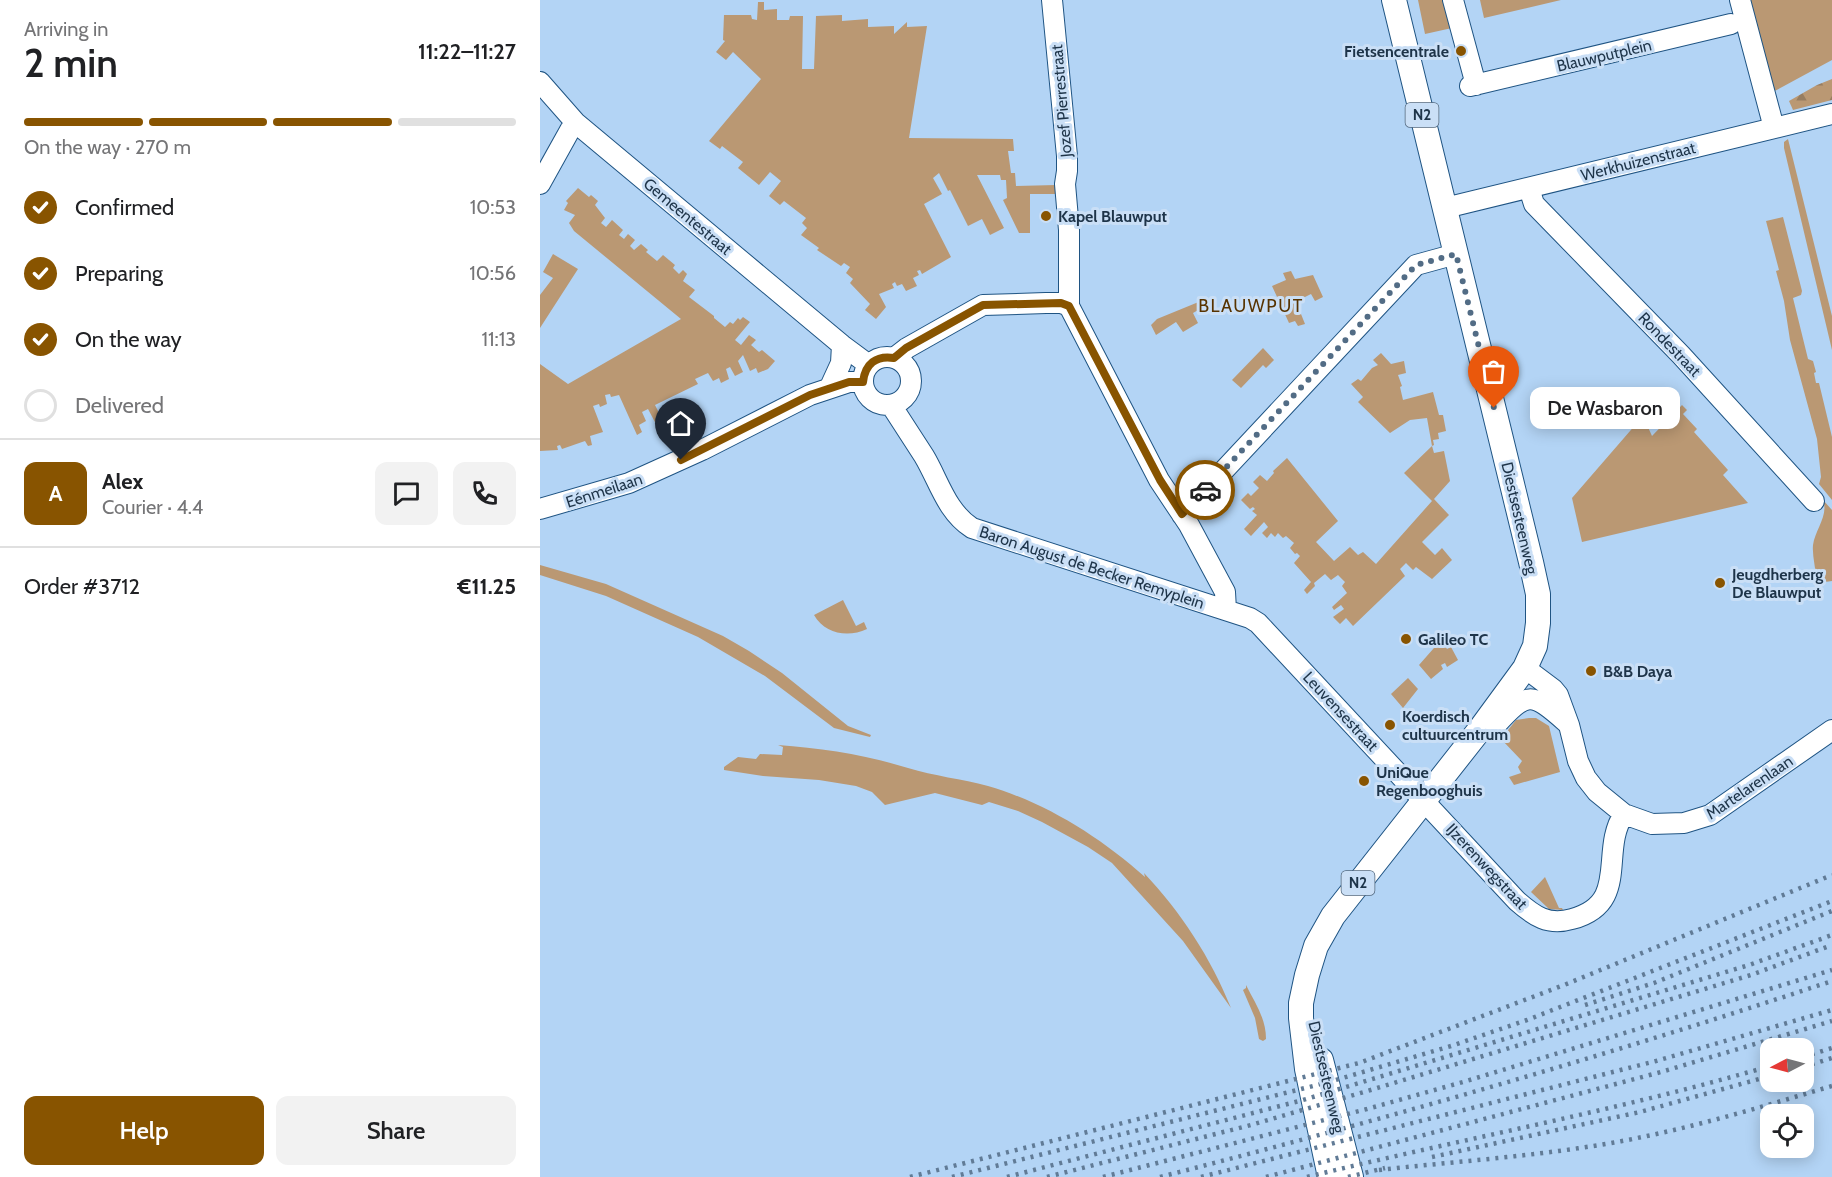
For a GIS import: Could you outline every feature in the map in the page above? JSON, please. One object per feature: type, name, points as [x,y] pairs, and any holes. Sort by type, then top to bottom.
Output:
[{"type":"main road","name":"Diestsesteenweg","points":[[1330,1177],[1307,1069],[1302,1032],[1301,1003],[1316,946],[1333,916],[1481,728],[1525,668],[1535,646],[1539,612],[1538,594],[1394,0]]},
{"type":"main road","name":"Diestsesteenweg","points":[[1307,975],[1320,1058],[1351,1177]]},
{"type":"street","name":"Jozef Pierrestraat","points":[[1052,0],[1067,156],[1065,184],[1069,238],[1069,306]]},
{"type":"street","name":"Blauwputplein","points":[[1453,0],[1473,86],[1731,24]]},
{"type":"street","points":[[1740,0],[1774,128]]},
{"type":"street","name":"Gemeentestraat","points":[[540,82],[576,123],[842,345],[866,373]]},
{"type":"street","name":"Werkhuizenstraat","points":[[1445,208],[1832,114]]},
{"type":"street","points":[[540,184],[576,123]]},
{"type":"street","name":"Rondestraat","points":[[1529,188],[1534,204],[1681,355],[1814,501]]},
{"type":"street","points":[[1182,514],[1416,265],[1456,254]]},
{"type":"street","points":[[897,402],[882,405],[866,396],[866,373],[875,360],[885,357],[894,358],[906,348],[983,305],[1061,303],[1069,306],[1160,480],[1182,514],[1225,592],[1226,610]]},
{"type":"street","points":[[830,387],[841,363],[842,345]]},
{"type":"street","name":"Baron August de Becker Remyplein","points":[[894,358],[903,363],[911,376],[911,387],[897,402],[949,505],[956,515],[972,528],[1258,622]]},
{"type":"street","name":"Eénmeilaan","points":[[540,508],[590,496],[660,471],[810,395],[849,382],[866,373]]},
{"type":"street","name":"Leuvensestraat","points":[[1258,622],[1424,800]]},
{"type":"street","name":"Martelarenlaan","points":[[1525,668],[1558,695],[1569,725],[1578,761],[1586,777],[1602,798],[1624,814],[1659,825],[1698,820],[1723,808],[1832,730]]},
{"type":"street","points":[[1481,728],[1495,726],[1515,704],[1528,700],[1545,704],[1569,725]]},
{"type":"street","name":"IJzerenwegstraat","points":[[1424,800],[1517,901],[1536,917],[1552,922],[1581,917],[1603,900],[1610,887],[1617,825],[1624,814]]},
{"type":"green space","points":[[1418,0],[1446,0],[1452,28],[1425,34]]},
{"type":"green space","points":[[1480,0],[1561,0],[1484,18]]},
{"type":"green space","points":[[1748,0],[1832,0],[1832,60],[1771,93]]},
{"type":"green space","points":[[758,2],[764,2],[764,10],[777,9],[777,20],[789,20],[790,16],[803,16],[802,69],[814,69],[816,16],[842,15],[842,21],[868,19],[868,27],[894,26],[894,34],[907,22],[907,27],[927,26],[909,138],[1013,139],[1014,151],[1008,151],[1011,173],[1015,173],[1016,186],[1056,185],[1056,194],[1030,194],[1030,233],[1019,233],[1003,200],[1007,198],[1006,180],[1001,180],[1000,175],[977,175],[1004,228],[990,235],[982,219],[968,226],[939,173],[933,178],[942,194],[924,204],[951,257],[922,274],[920,270],[917,271],[919,275],[913,278],[917,286],[906,291],[902,284],[897,286],[895,282],[892,284],[894,288],[879,294],[886,307],[876,319],[865,310],[870,304],[850,283],[853,279],[846,273],[850,267],[844,263],[841,266],[817,250],[819,248],[801,235],[807,228],[802,223],[806,218],[784,201],[780,205],[769,196],[781,181],[770,172],[759,185],[738,168],[743,162],[722,146],[720,149],[709,141],[761,79],[733,52],[726,60],[716,52],[725,41],[723,40],[724,15],[751,15],[752,19],[757,20]]},
{"type":"green space","points":[[1832,79],[1832,100],[1793,110],[1789,101]]},
{"type":"green space","points":[[1788,139],[1832,316],[1832,350],[1784,148],[1784,142]]},
{"type":"green space","points":[[578,188],[598,201],[595,205],[605,218],[601,223],[606,227],[612,220],[623,230],[619,235],[624,239],[628,234],[635,240],[630,246],[634,250],[641,244],[648,250],[646,252],[657,261],[663,255],[675,265],[673,268],[679,274],[683,270],[687,274],[683,281],[695,290],[689,297],[725,327],[730,322],[733,324],[738,318],[740,320],[743,317],[750,322],[735,340],[741,345],[749,335],[756,340],[751,345],[759,352],[762,350],[775,361],[768,369],[758,373],[756,368],[750,371],[743,355],[738,361],[743,372],[735,376],[730,367],[726,369],[729,379],[721,383],[719,378],[713,381],[708,373],[695,379],[698,384],[655,405],[663,421],[656,424],[648,409],[642,412],[646,421],[639,425],[642,432],[637,435],[619,395],[611,397],[610,394],[605,395],[607,404],[600,407],[599,404],[593,406],[603,432],[590,436],[592,445],[588,446],[585,441],[562,449],[560,445],[557,446],[558,450],[540,451],[540,364],[568,384],[681,319],[574,231],[569,223],[575,215],[564,210],[568,203],[566,201]]},
{"type":"green space","points":[[1783,217],[1802,291],[1801,295],[1793,298],[1808,359],[1813,361],[1816,383],[1819,383],[1832,437],[1832,500],[1819,484],[1821,477],[1817,439],[1790,340],[1784,301],[1776,271],[1779,270],[1766,221]]},
{"type":"green space","points":[[553,254],[578,269],[540,328],[540,295],[553,278],[543,272]]},
{"type":"green space","points":[[1291,271],[1295,279],[1313,275],[1323,297],[1315,301],[1311,294],[1297,304],[1305,324],[1298,326],[1295,321],[1289,323],[1272,286],[1286,280],[1283,273]]},
{"type":"green space","points":[[1201,301],[1207,305],[1193,313],[1198,323],[1183,332],[1176,322],[1156,335],[1151,325],[1157,319]]},
{"type":"green space","points":[[1263,348],[1274,360],[1266,368],[1263,365],[1241,388],[1232,380]]},
{"type":"green space","points":[[1381,353],[1391,364],[1404,361],[1406,373],[1398,375],[1403,400],[1433,392],[1439,415],[1443,415],[1446,431],[1438,433],[1439,439],[1433,440],[1434,445],[1432,446],[1427,418],[1410,420],[1390,433],[1358,402],[1363,397],[1351,384],[1358,379],[1361,381],[1372,368],[1378,365],[1373,360]]},
{"type":"green space","points":[[1682,405],[1687,410],[1683,414],[1697,429],[1694,432],[1728,470],[1723,475],[1748,503],[1582,542],[1572,498],[1643,416],[1652,436]]},
{"type":"green space","points":[[1432,446],[1434,453],[1444,451],[1450,481],[1434,499],[1449,515],[1422,542],[1435,555],[1442,548],[1452,560],[1432,579],[1416,567],[1413,570],[1406,563],[1400,569],[1405,576],[1353,626],[1346,618],[1340,624],[1333,617],[1344,609],[1341,605],[1334,610],[1332,607],[1347,593],[1342,586],[1345,582],[1338,575],[1331,580],[1325,574],[1314,583],[1315,586],[1307,594],[1304,590],[1311,582],[1294,563],[1300,556],[1290,548],[1294,543],[1278,533],[1275,537],[1271,533],[1267,538],[1262,533],[1268,527],[1264,522],[1251,536],[1244,529],[1257,515],[1252,511],[1255,509],[1253,507],[1250,509],[1241,500],[1248,493],[1251,496],[1259,488],[1253,482],[1260,475],[1267,481],[1274,473],[1273,471],[1287,458],[1338,521],[1316,542],[1334,561],[1350,547],[1358,555],[1363,552],[1376,564],[1432,501],[1404,473]]},
{"type":"green space","points":[[1823,500],[1832,510],[1832,581],[1825,582],[1816,579],[1813,549],[1814,539],[1823,517]]},
{"type":"green space","points":[[540,565],[606,584],[723,636],[782,673],[848,726],[871,735],[870,737],[834,728],[765,676],[698,637],[606,596],[540,575]]},
{"type":"green space","points":[[843,600],[856,626],[864,622],[867,629],[845,634],[824,626],[814,615]]},
{"type":"green space","points":[[1441,640],[1447,649],[1451,647],[1458,660],[1447,667],[1445,663],[1441,665],[1443,669],[1431,679],[1419,665]]},
{"type":"green space","points":[[1408,678],[1418,689],[1403,708],[1391,694]]},
{"type":"green space","points":[[1536,718],[1549,726],[1560,772],[1514,785],[1509,777],[1521,773],[1518,767],[1522,761],[1501,739],[1516,720]]},
{"type":"green space","points":[[778,745],[860,756],[988,786],[1031,802],[1071,823],[1110,848],[1145,877],[1144,873],[1158,888],[1194,936],[1231,1008],[1183,941],[1112,863],[1088,847],[1018,811],[989,802],[982,805],[935,793],[885,805],[872,792],[856,786],[724,770],[724,767],[738,757],[756,759],[760,754],[782,755],[783,747]]},
{"type":"green space","points":[[1545,877],[1559,908],[1563,910],[1549,909],[1531,892]]},
{"type":"green space","points":[[1246,985],[1264,1024],[1266,1039],[1263,1041],[1259,1039],[1255,1018],[1243,990]]},
{"type":"railway","points":[[910,1177],[1359,1063],[1564,985],[1832,875]]},
{"type":"railway","points":[[952,1177],[1329,1082],[1451,1046],[1527,1020],[1832,901]]},
{"type":"railway","points":[[1585,1005],[1654,983],[1832,911]]},
{"type":"railway","points":[[1007,1177],[1303,1100],[1749,965],[1832,935]]},
{"type":"railway","points":[[1047,1177],[1251,1125],[1364,1092],[1751,975],[1832,945]]},
{"type":"railway","points":[[1103,1177],[1463,1082],[1832,970]]},
{"type":"railway","points":[[1160,1177],[1498,1085],[1665,1035],[1832,981]]},
{"type":"railway","points":[[1201,1177],[1656,1061],[1832,1010]]},
{"type":"railway","points":[[1266,1177],[1661,1072],[1832,1021]]},
{"type":"railway","points":[[1814,1054],[1832,1048]]},
{"type":"railway","points":[[1814,1064],[1832,1058]]},
{"type":"railway","points":[[1307,1177],[1597,1111],[1760,1069]]},
{"type":"railway","points":[[1432,1157],[1640,1112],[1760,1079]]},
{"type":"railway","points":[[1379,1170],[1614,1143],[1740,1113],[1832,1086]]},
{"type":"railway","points":[[1348,1177],[1385,1168]]},
{"type":"way so far","points":[[1205,490],[1416,265],[1456,254],[1494,408]]},
{"type":"place","name":"Fietsencentrale","points":[[1461,51]]},
{"type":"place","name":"Kapel Blauwput","points":[[1046,216]]},
{"type":"place","name":"De Wasbaron","points":[[1494,408]]},
{"type":"place","name":"Jeugdherberg De Blauwput","points":[[1720,583]]},
{"type":"place","name":"Galileo TC","points":[[1406,639]]},
{"type":"place","name":"B&B Daya","points":[[1591,671]]},
{"type":"place","name":"Koerdisch cultuurcentrum","points":[[1390,725]]},
{"type":"place","name":"UniQue Regenbooghuis","points":[[1364,781]]},
{"type":"district","name":"BLAUWPUT","points":[[1251,306]]},
{"type":"route","points":[[681,460],[810,395],[849,382],[863,382],[864,372],[875,360],[885,357],[894,358],[906,348],[983,305],[1061,303],[1069,306],[1168,496],[1182,514],[1205,490]]}]
